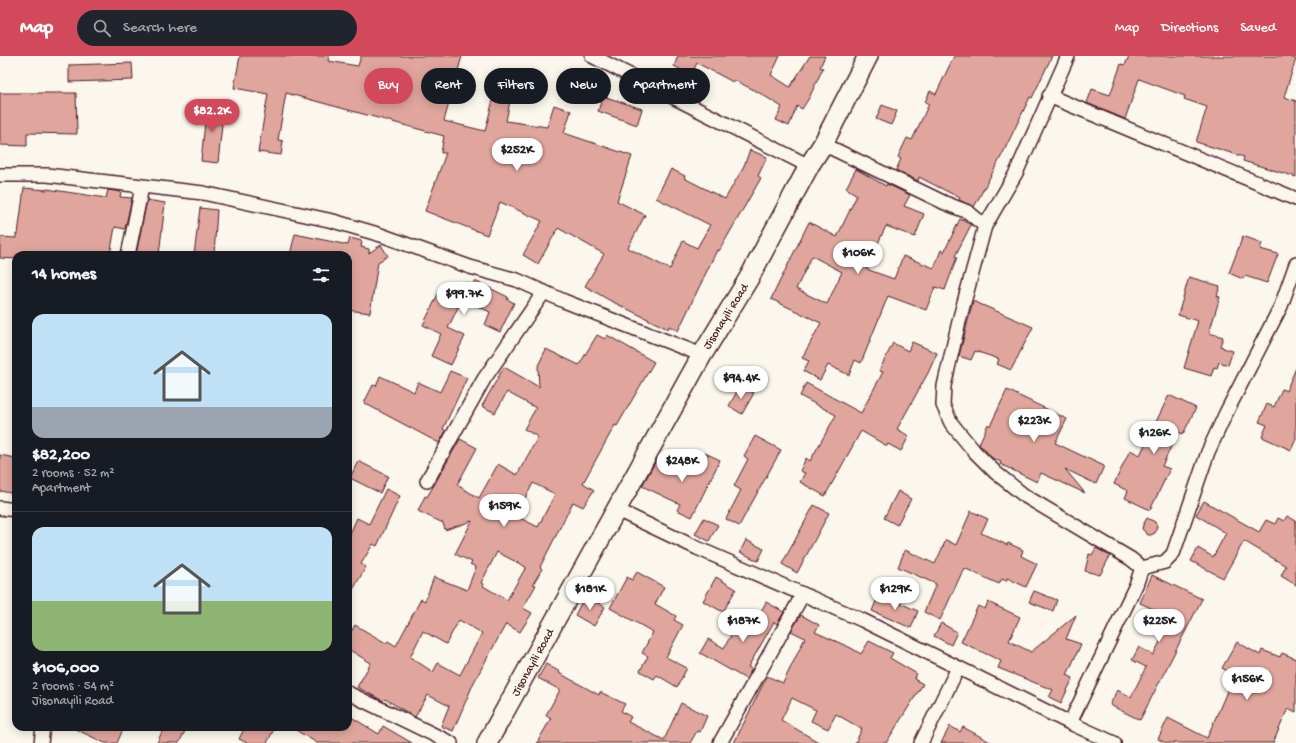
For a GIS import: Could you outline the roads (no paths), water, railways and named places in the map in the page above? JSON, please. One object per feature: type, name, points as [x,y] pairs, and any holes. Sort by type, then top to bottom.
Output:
[{"type":"street","points":[[592,56],[808,166]]},
{"type":"street","name":"Jisonayili Road","points":[[487,743],[702,355],[749,278],[808,166],[823,144],[868,56]]},
{"type":"street","points":[[1068,56],[1016,173],[985,226],[958,325],[944,386],[943,405],[951,422],[974,451],[996,473],[1025,496],[1131,559],[1142,568]]},
{"type":"street","points":[[1049,96],[1296,199]]},
{"type":"street","points":[[823,144],[945,203],[968,212],[985,226]]},
{"type":"street","points":[[0,175],[47,175],[203,193],[333,221],[381,235],[470,267],[517,280],[702,355]]},
{"type":"street","points":[[129,251],[142,187]]},
{"type":"street","points":[[1142,568],[1165,562],[1173,554],[1208,452],[1226,413],[1281,306],[1296,264]]},
{"type":"street","points":[[426,481],[484,379],[544,292]]},
{"type":"street","points":[[0,508],[12,510]]},
{"type":"street","points":[[617,510],[697,548],[862,620],[1070,723],[1114,743]]},
{"type":"street","points":[[1070,723],[1136,585],[1142,568]]},
{"type":"street","points":[[720,743],[803,594]]},
{"type":"street","points":[[921,743],[958,668]]},
{"type":"street","points":[[352,695],[452,743]]},
{"type":"street","points":[[41,743],[42,731]]}]
